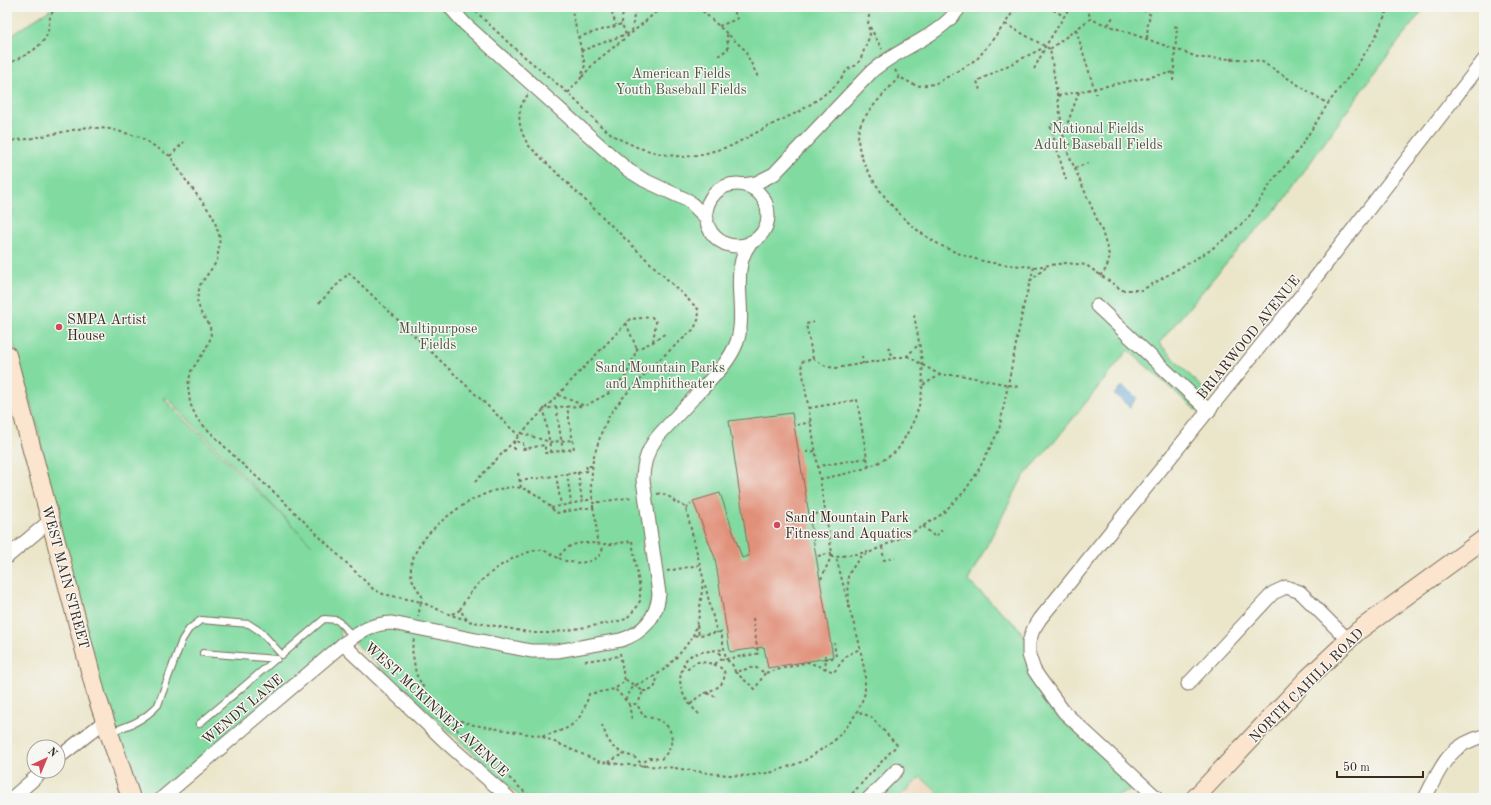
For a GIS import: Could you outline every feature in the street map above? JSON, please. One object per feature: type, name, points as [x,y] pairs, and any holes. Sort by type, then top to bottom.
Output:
[{"type":"main road","name":"WEST MAIN STREET","points":[[7,355],[95,690],[131,798]]},
{"type":"main road","name":"NORTH CAHILL ROAD","points":[[1195,798],[1308,678],[1358,631],[1484,539]]},
{"type":"street","points":[[450,7],[465,24],[628,170],[660,188],[689,201],[707,219]]},
{"type":"street","points":[[744,185],[758,192],[764,200],[767,210],[767,220],[764,230],[751,242],[738,245],[724,242],[718,239],[711,231],[707,219],[706,212],[708,202],[714,194],[721,188],[731,184],[744,185],[756,183],[774,174],[872,71],[888,58],[937,31],[960,7]]},
{"type":"street","name":"BRIARWOOD AVENUE","points":[[1157,798],[1060,707],[1040,679],[1029,655],[1029,642],[1034,630],[1040,619],[1316,277],[1484,60]]},
{"type":"street","points":[[766,205],[768,191],[774,174]]},
{"type":"street","points":[[684,198],[714,194]]},
{"type":"street","points":[[724,242],[732,252],[739,269]]},
{"type":"street","points":[[739,269],[743,254],[751,242]]},
{"type":"street","name":"WENDY LANE","points":[[162,798],[348,641],[368,627],[392,623],[517,649],[544,652],[621,640],[644,628],[655,612],[659,594],[643,471],[654,441],[721,369],[733,352],[739,331],[739,269]]},
{"type":"street","points":[[1097,306],[1209,411]]},
{"type":"street","points":[[7,557],[51,520]]},
{"type":"street","points":[[1188,684],[1273,593],[1286,587],[1300,592],[1348,640]]},
{"type":"street","name":"WEST MCKINNEY AVENUE","points":[[348,641],[449,745],[509,798]]},
{"type":"street","points":[[66,753],[107,726]]},
{"type":"street","points":[[1426,798],[1441,768],[1449,756],[1459,746],[1471,739],[1484,736]]},
{"type":"street","points":[[869,798],[897,770]]},
{"type":"street","points":[[12,798],[34,779]]},
{"type":"lane","points":[[199,724],[324,619],[337,620],[348,641]]},
{"type":"lane","points":[[107,726],[135,724],[158,705],[182,640],[189,629],[201,620],[249,624],[262,632],[282,655]]},
{"type":"lane","points":[[202,653],[276,659]]},
{"type":"path","points":[[7,64],[40,45],[48,32],[49,16],[56,7]]},
{"type":"path","points":[[350,7],[358,7]]},
{"type":"path","points":[[471,7],[513,47],[568,93],[601,126],[617,138],[639,148],[661,154],[684,157],[703,154],[732,146],[800,111],[820,98],[836,85],[848,69],[857,65],[861,58],[870,35],[868,24],[870,7]]},
{"type":"path","points":[[571,7],[585,66],[581,78]]},
{"type":"path","points":[[610,7],[616,25]]},
{"type":"path","points":[[626,35],[622,24],[622,8],[627,7]]},
{"type":"path","points":[[632,32],[635,7]]},
{"type":"path","points":[[568,93],[595,62],[662,7]]},
{"type":"path","points":[[698,7],[744,49],[758,79]]},
{"type":"path","points":[[719,26],[737,19],[733,7]]},
{"type":"path","points":[[1016,7],[1005,24],[978,58],[963,68],[935,84],[917,86],[899,77],[871,109],[859,128],[857,142],[867,171],[884,196],[906,222],[925,236],[949,250],[980,260],[1034,267],[1046,267],[1066,263],[1086,265],[1122,290],[1142,290],[1225,239],[1248,218],[1272,181],[1298,151],[1328,104],[1354,70],[1375,38],[1388,7]]},
{"type":"path","points":[[1048,7],[1064,16]]},
{"type":"path","points":[[1034,69],[1045,47],[1070,7]]},
{"type":"path","points":[[1078,7],[1080,10],[1088,7],[1090,19]]},
{"type":"path","points":[[1138,7],[1151,15],[1148,21],[1148,40]]},
{"type":"path","points":[[1108,25],[1113,17]]},
{"type":"path","points":[[1090,19],[1200,58],[1231,58],[1261,62],[1328,104]]},
{"type":"path","points":[[1050,49],[1090,19]]},
{"type":"path","points":[[578,38],[622,24]]},
{"type":"path","points":[[1005,24],[1050,49]]},
{"type":"path","points":[[1173,26],[1177,27],[1173,81]]},
{"type":"path","points":[[1076,30],[1096,94]]},
{"type":"path","points":[[581,51],[632,32]]},
{"type":"path","points":[[718,56],[728,49],[727,34]]},
{"type":"path","points":[[980,90],[977,80],[1045,47]]},
{"type":"path","points":[[1050,49],[1066,146],[1102,232],[1109,255],[1109,261],[1100,276]]},
{"type":"path","points":[[1231,58],[1232,62]]},
{"type":"path","points":[[1058,96],[1174,72]]},
{"type":"path","points":[[547,75],[525,99],[521,107],[519,124],[523,137],[529,146],[698,309],[700,318],[694,329],[659,360],[625,395],[610,414],[595,448],[592,466],[591,484],[596,520],[597,543]]},
{"type":"path","points":[[1066,180],[1050,124],[1068,122],[1079,92]]},
{"type":"path","points":[[7,141],[28,139],[88,127],[110,129],[140,137],[170,156],[185,179],[213,216],[220,238],[217,260],[200,285],[197,300],[201,313],[210,326],[211,337],[206,349],[191,370],[188,385],[190,403],[197,419],[373,589],[383,594],[421,602],[468,621],[533,633],[550,633],[615,622],[626,618],[637,607],[640,601],[640,595],[632,540],[604,545],[589,542],[573,545],[558,558]]},
{"type":"path","points":[[170,156],[184,142]]},
{"type":"path","points":[[1057,149],[1071,144]]},
{"type":"path","points":[[1076,168],[1088,164],[1089,166]]},
{"type":"path","points":[[849,608],[848,575],[860,557],[923,526],[942,514],[964,492],[977,473],[998,430],[1029,281],[1034,267]]},
{"type":"path","points":[[1029,281],[1046,267]]},
{"type":"path","points":[[319,303],[349,272],[519,436]]},
{"type":"path","points":[[820,479],[850,474],[869,467],[898,449],[913,422],[923,393],[922,365],[914,316]]},
{"type":"path","points":[[475,482],[630,318],[652,317],[656,322],[653,342]]},
{"type":"path","points":[[813,359],[806,324],[814,322]]},
{"type":"path","points":[[626,323],[637,349]]},
{"type":"path","points":[[544,409],[567,406],[586,406],[609,394],[626,376],[637,349],[653,342],[666,333]]},
{"type":"path","points":[[822,579],[832,553],[801,362],[813,359],[828,367],[837,368],[864,364],[907,356],[919,344]]},
{"type":"path","points":[[888,347],[894,359]]},
{"type":"path","points":[[862,356],[864,364]]},
{"type":"path","points":[[907,356],[940,375],[960,375],[1019,387]]},
{"type":"path","points":[[923,385],[940,375]]},
{"type":"path","points":[[558,395],[586,406]]},
{"type":"path","points":[[808,408],[857,400],[869,467]]},
{"type":"path","points":[[514,440],[523,443],[523,449],[545,445],[545,453],[574,449],[567,406]]},
{"type":"path","points":[[556,407],[563,451]]},
{"type":"path","points":[[544,409],[552,452]]},
{"type":"path","points":[[797,425],[811,422]]},
{"type":"path","points":[[521,433],[550,442],[573,440]]},
{"type":"path","points":[[514,440],[514,450]]},
{"type":"path","points":[[806,452],[816,451]]},
{"type":"path","points":[[819,466],[867,458]]},
{"type":"path","points":[[519,481],[588,471],[586,466],[592,466]]},
{"type":"path","points":[[578,472],[582,501]]},
{"type":"path","points":[[518,473],[521,488]]},
{"type":"path","points":[[567,473],[571,503]]},
{"type":"path","points":[[556,475],[561,505]]},
{"type":"path","points":[[593,507],[556,513],[536,494],[521,488],[499,489],[472,499],[438,524],[423,540],[417,548],[411,562],[410,571],[413,581],[422,596],[412,649],[416,674],[426,692],[438,708],[452,718],[474,725],[541,736],[600,762],[746,776],[774,772],[804,761],[834,742],[851,722],[865,693],[865,673],[860,649],[836,557]]},
{"type":"path","points":[[593,503],[663,493],[677,504],[681,503],[686,509],[717,633]]},
{"type":"path","points":[[551,508],[593,499]]},
{"type":"path","points":[[686,509],[691,504]]},
{"type":"path","points":[[815,514],[826,512]]},
{"type":"path","points":[[923,526],[935,537],[942,530]]},
{"type":"path","points":[[451,615],[460,610],[469,595],[480,582],[492,571],[507,561],[539,549],[568,562],[589,561],[600,555],[604,545]]},
{"type":"path","points":[[882,547],[884,560],[895,558]]},
{"type":"path","points":[[831,557],[871,552]]},
{"type":"path","points":[[818,556],[832,553]]},
{"type":"path","points":[[625,700],[634,685],[645,682],[656,675],[678,657],[693,636],[702,598],[702,577]]},
{"type":"path","points":[[460,610],[468,621]]},
{"type":"path","points":[[753,618],[758,654]]},
{"type":"path","points":[[697,624],[699,635]]},
{"type":"path","points":[[693,636],[721,632],[726,659],[734,668],[735,672],[755,689],[765,673]]},
{"type":"path","points":[[825,659],[836,656],[834,643]]},
{"type":"path","points":[[699,714],[690,705],[681,690],[680,676],[683,664],[692,655],[724,649]]},
{"type":"path","points":[[735,672],[755,668],[765,673],[808,662],[834,672],[847,655],[860,649]]},
{"type":"path","points":[[719,650],[721,658]]},
{"type":"path","points":[[721,658],[726,659],[761,653]]},
{"type":"path","points":[[825,655],[826,668]]},
{"type":"path","points":[[586,661],[620,656]]},
{"type":"path","points":[[715,664],[721,658]]},
{"type":"path","points":[[683,664],[688,669],[696,662],[708,662],[715,664],[724,670],[725,678],[723,682],[714,690],[699,696],[690,705]]},
{"type":"path","points":[[541,736],[560,732],[575,723],[585,708],[589,694],[615,689],[626,680],[643,691],[648,691],[653,689],[656,685],[656,675]]},
{"type":"path","points":[[615,689],[629,704],[632,720]]},
{"type":"path","points":[[637,704],[643,691]]},
{"type":"path","points":[[707,693],[716,697]]},
{"type":"path","points":[[629,704],[637,704]]},
{"type":"path","points":[[637,704],[643,716],[658,720],[666,725],[671,735],[671,745],[668,753],[661,759],[649,758],[644,762],[644,766]]},
{"type":"path","points":[[848,798],[897,745],[871,717],[857,711]]},
{"type":"path","points":[[452,718],[455,728],[531,798]]},
{"type":"path","points":[[602,726],[613,747],[624,754],[634,757],[644,766]]},
{"type":"path","points":[[607,762],[624,754]]},
{"type":"shaded area","points":[[921,777],[943,798],[898,798]]},
{"type":"green space","name":"Sand Mountain Parks and Amphitheater","points":[[54,7],[1425,7],[1364,87],[1275,212],[1238,249],[1159,343],[1209,395],[1197,411],[1128,350],[1055,441],[1023,477],[968,581],[1020,629],[1055,714],[1136,786],[1115,798],[943,798],[921,777],[898,798],[521,798],[339,628],[343,644],[162,798],[133,798],[63,566],[39,433],[7,320],[7,38]],"holes":[[[163,398],[168,399],[312,545]]]},
{"type":"water","points":[[1122,386],[1137,398],[1130,407],[1114,394]]},
{"type":"building","name":"Sand Mountain Park Fitness and Aquatics","points":[[792,413],[833,657],[768,668],[764,647],[730,652],[715,558],[693,501],[720,493],[742,558],[749,556],[729,421]]},
{"type":"place","name":"SMPA Artist House","points":[[59,327]]},
{"type":"place","name":"Sand Mountain Park Fitness and Aquatics","points":[[777,525]]},
{"type":"park label","name":"American Fields Youth Baseball Fields","points":[[681,82]]},
{"type":"park label","name":"National Fields Adult Baseball Fields","points":[[1098,136]]},
{"type":"park label","name":"Multipurpose Fields","points":[[438,336]]}]
